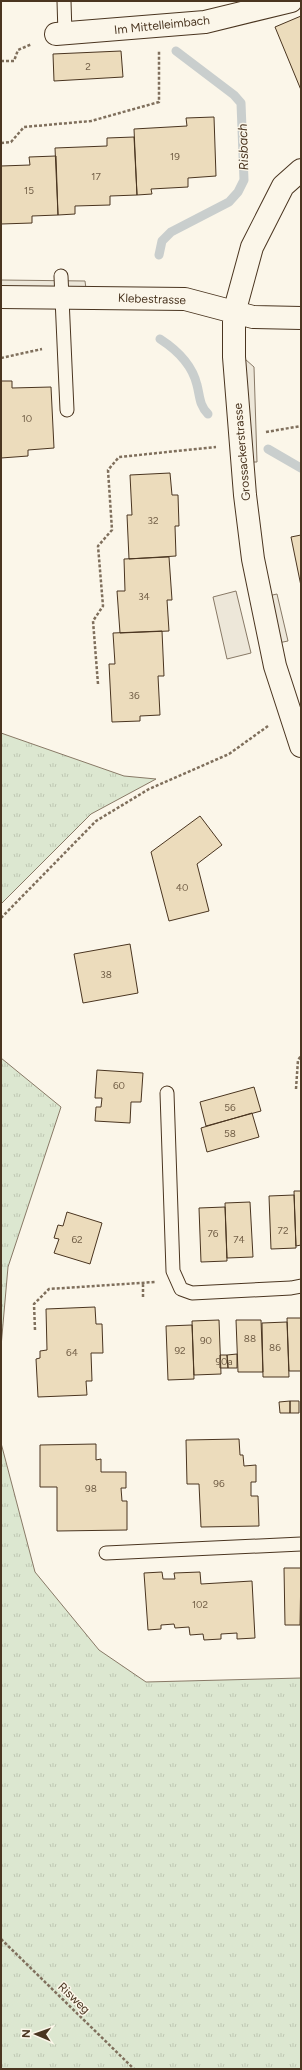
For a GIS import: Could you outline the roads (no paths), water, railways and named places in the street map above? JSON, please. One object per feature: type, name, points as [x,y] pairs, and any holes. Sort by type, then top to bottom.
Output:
[{"type":"street","name":"Im Mittelleimbach","points":[[61,34],[205,22],[291,1]]},
{"type":"street","name":"Grossackerstrasse","points":[[301,170],[284,186],[252,247],[234,312],[234,357],[245,495],[253,559],[275,666],[301,746]]},
{"type":"street","name":"Klebestrasse","points":[[1,296],[62,286],[185,299],[253,317],[301,318]]},
{"type":"lane","points":[[61,34],[64,1]]},
{"type":"lane","points":[[62,286],[67,410]]},
{"type":"lane","points":[[167,1093],[169,1199],[173,1271],[176,1281],[181,1289],[192,1293],[291,1288],[301,1286]]},
{"type":"lane","points":[[106,1553],[301,1544]]},
{"type":"waterway","name":"Risbach","points":[[159,255],[162,241],[171,232],[229,202],[238,192],[244,180],[241,103],[234,95],[176,51]]},
{"type":"waterway","name":"Risbach","points":[[160,339],[178,353],[192,370],[201,404],[208,414]]},
{"type":"waterway","name":"Risbach","points":[[268,449],[301,468]]}]
